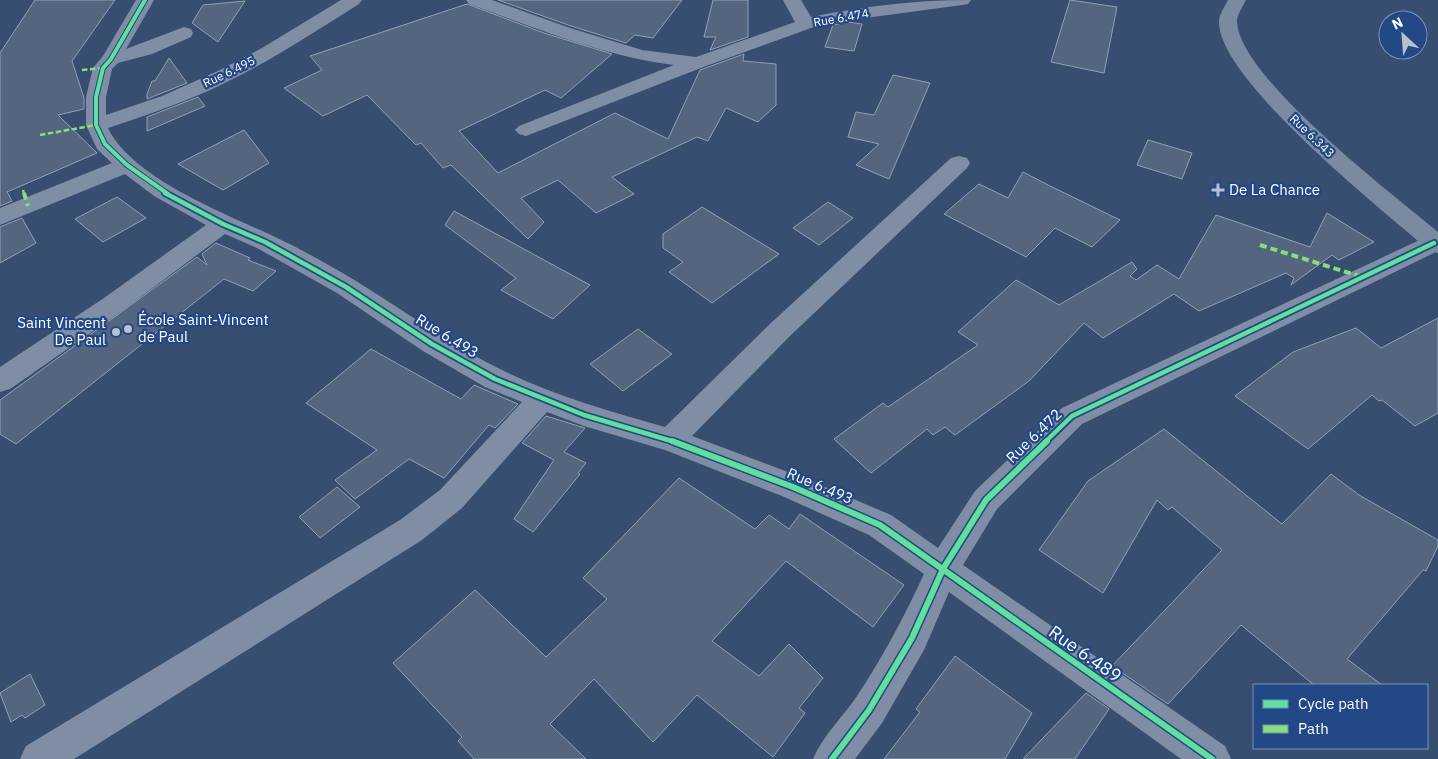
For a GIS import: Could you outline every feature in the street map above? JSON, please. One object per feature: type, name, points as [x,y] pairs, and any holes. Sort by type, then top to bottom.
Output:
[{"type":"street","name":"Rue 6.493","points":[[145,0],[111,59],[103,68],[96,97],[96,125],[105,144],[162,191],[223,224],[265,242],[346,286],[432,344],[495,379],[584,415],[670,440],[793,487],[880,525],[943,569]]},
{"type":"street","name":"Rue 6.495","points":[[96,125],[179,96],[249,63],[353,0]]},
{"type":"street","points":[[475,0],[547,27],[640,55],[700,62]]},
{"type":"street","name":"Rue 6.474","points":[[792,0],[806,24],[843,16],[962,0]]},
{"type":"street","name":"Rue 6.343","points":[[1237,0],[1228,20],[1232,38],[1243,58],[1264,88],[1317,142],[1436,244]]},
{"type":"street","points":[[526,130],[700,62],[806,24]]},
{"type":"street","points":[[111,59],[145,50],[184,33]]},
{"type":"street","points":[[670,440],[781,329],[959,163]]},
{"type":"street","points":[[0,216],[127,164]]},
{"type":"street","points":[[0,381],[57,344],[223,224]]},
{"type":"street","name":"Rue 6.472","points":[[832,759],[869,710],[912,638],[943,569],[986,500],[1072,416],[1436,244]]},
{"type":"street","points":[[39,759],[108,719],[411,530],[451,499],[543,398]]},
{"type":"street","name":"Rue 6.489","points":[[943,569],[1212,759]]},
{"type":"building","points":[[35,0],[115,0],[72,61],[84,98],[84,109],[58,115],[97,153],[7,192],[12,201],[0,206],[0,53]]},
{"type":"building","points":[[498,0],[682,0],[653,38],[635,35],[626,43]]},
{"type":"building","points":[[713,0],[748,0],[748,37],[710,50],[716,37],[704,37]]},
{"type":"building","points":[[1070,0],[1117,7],[1104,73],[1051,62]]},
{"type":"building","points":[[245,1],[218,42],[192,23],[203,5]]},
{"type":"building","points":[[467,4],[544,33],[612,54],[561,98],[545,90],[459,131],[498,173],[615,113],[668,139],[700,70],[744,54],[743,61],[776,64],[776,105],[758,122],[726,108],[708,141],[697,137],[612,177],[634,194],[596,213],[558,180],[521,198],[544,222],[528,239],[451,165],[443,168],[421,143],[416,145],[367,95],[323,116],[284,88],[322,70],[310,56]]},
{"type":"building","points":[[848,22],[862,24],[854,51],[825,47],[833,25]]},
{"type":"building","points":[[169,58],[187,83],[147,99],[152,81],[155,81]]},
{"type":"building","points":[[893,75],[930,83],[889,179],[856,165],[879,144],[848,137],[856,112],[874,115]]},
{"type":"building","points":[[198,97],[205,106],[147,131],[147,117]]},
{"type":"building","points":[[244,130],[269,163],[223,190],[178,164]]},
{"type":"building","points":[[1148,140],[1192,153],[1182,179],[1137,165]]},
{"type":"building","points":[[1023,172],[1120,220],[1092,247],[1055,228],[1026,257],[944,214],[979,184],[1008,198]]},
{"type":"building","points":[[117,197],[146,218],[103,242],[75,219]]},
{"type":"building","points":[[828,202],[853,218],[819,245],[793,228]]},
{"type":"building","points":[[702,207],[779,254],[712,303],[669,272],[683,262],[663,248],[663,234]]},
{"type":"building","points":[[454,211],[590,285],[553,319],[501,290],[516,278],[445,225]]},
{"type":"building","points":[[1327,213],[1374,242],[1339,260],[1332,255],[1291,285],[1294,278],[1286,273],[1199,311],[1174,294],[1103,338],[1084,323],[1029,381],[955,435],[945,427],[933,435],[927,429],[871,473],[834,439],[883,403],[888,407],[978,345],[958,332],[1016,280],[1059,305],[1132,262],[1137,269],[1130,276],[1136,280],[1157,265],[1179,279],[1216,215],[1310,247]]},
{"type":"building","points":[[22,218],[36,243],[0,263],[0,227]]},
{"type":"building","name":"École Saint-Vincent de Paul","points":[[216,243],[250,258],[248,260],[276,271],[253,291],[224,279],[16,444],[0,434],[0,400],[197,257],[207,265],[202,254]]},
{"type":"building","points":[[1438,318],[1438,413],[1415,426],[1382,400],[1379,401],[1372,395],[1308,449],[1235,396],[1293,352],[1356,328],[1381,348]]},
{"type":"building","points":[[638,329],[672,354],[623,391],[590,364]]},
{"type":"building","points":[[371,349],[461,399],[474,385],[518,404],[495,428],[489,425],[444,478],[409,459],[355,499],[335,480],[377,450],[306,403]]},
{"type":"building","points":[[546,416],[585,428],[564,452],[586,463],[578,473],[580,474],[533,532],[514,519],[554,460],[522,443]]},
{"type":"building","points":[[1164,429],[1282,524],[1331,474],[1359,495],[1438,540],[1438,546],[1426,571],[1423,570],[1347,659],[1381,684],[1313,684],[1241,625],[1168,704],[1112,666],[1222,550],[1172,507],[1168,510],[1157,500],[1103,593],[1039,550],[1088,481]]},
{"type":"building","points":[[679,478],[755,529],[769,515],[789,529],[800,514],[904,585],[873,627],[786,561],[712,641],[759,676],[789,644],[823,678],[799,708],[805,713],[773,757],[697,695],[653,742],[594,679],[550,724],[586,759],[474,759],[458,741],[462,737],[393,663],[475,590],[546,657],[607,599],[583,578]]},
{"type":"building","points":[[337,487],[360,507],[320,538],[299,517]]},
{"type":"building","points":[[955,656],[1032,713],[1005,759],[884,759],[920,712],[916,709]]},
{"type":"building","points":[[30,674],[45,705],[25,718],[22,715],[11,722],[0,693]]},
{"type":"building","points":[[1086,693],[1109,709],[1075,759],[1023,759]]},
{"type":"marked path","points":[[82,70],[103,68]]},
{"type":"marked path","points":[[40,135],[96,125]]},
{"type":"marked path","points":[[23,190],[28,206]]},
{"type":"marked path","points":[[1260,245],[1362,277]]},
{"type":"cycle path","points":[[145,0],[111,59],[103,68],[96,97],[96,125],[105,144],[127,165],[162,191],[223,224],[265,242],[346,287],[432,344],[495,379],[584,415],[670,440],[793,487],[880,525],[1212,759]]},
{"type":"cycle path","points":[[832,759],[869,710],[912,638],[943,569],[986,500],[1072,416],[1434,243]]},
{"type":"place","name":"De La Chance","points":[[1218,190]]},
{"type":"place","name":"École Saint-Vincent de Paul","points":[[128,329]]},
{"type":"place","name":"Saint Vincent De Paul","points":[[116,332]]}]
